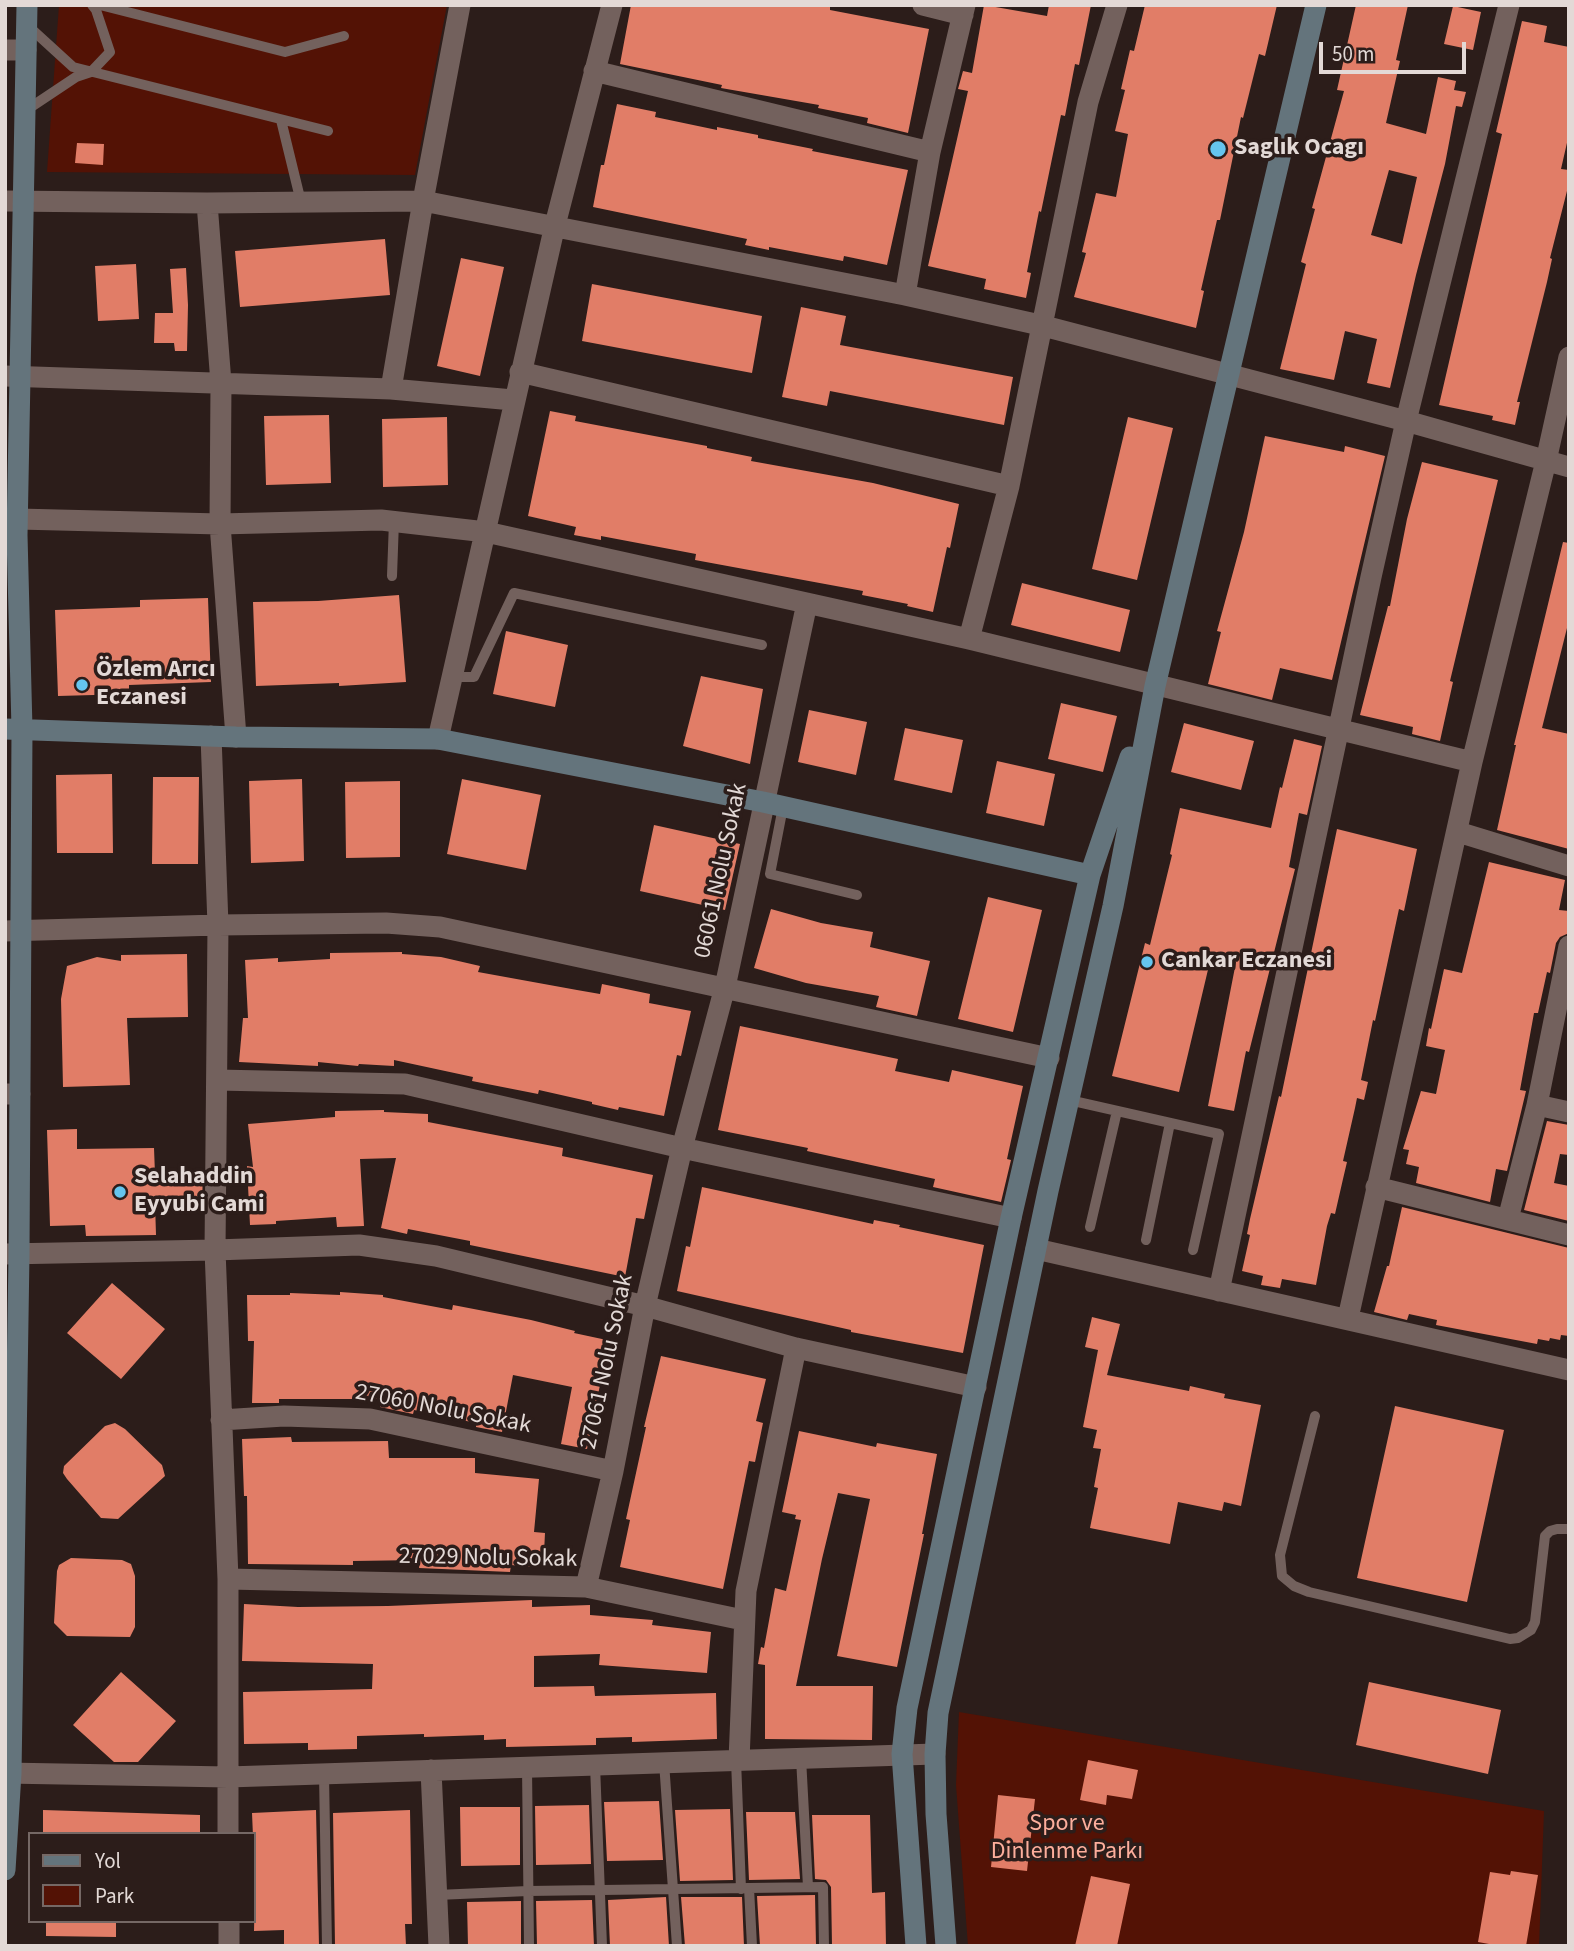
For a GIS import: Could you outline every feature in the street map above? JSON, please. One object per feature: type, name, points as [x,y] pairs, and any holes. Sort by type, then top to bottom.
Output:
[{"type":"street","points":[[391,389],[460,5]]},
{"type":"street","points":[[438,739],[486,532],[513,400],[612,5]]},
{"type":"street","points":[[905,295],[930,152],[964,10],[923,5]]},
{"type":"street","points":[[969,639],[1009,486],[1088,102],[1117,5]]},
{"type":"street","points":[[946,1946],[936,1814],[935,1754],[938,1713],[1036,1249],[1113,906],[1155,686],[1316,5]]},
{"type":"street","points":[[1219,1291],[1406,421],[1509,5]]},
{"type":"street","points":[[5,1870],[12,1254],[14,201],[25,111],[16,50],[27,15]]},
{"type":"street","points":[[594,71],[930,152]]},
{"type":"street","points":[[14,201],[423,201],[905,295],[1040,325],[1406,421],[1569,467]]},
{"type":"street","points":[[207,203],[221,383],[220,524],[236,737]]},
{"type":"street","points":[[1348,1318],[1472,762],[1569,357]]},
{"type":"street","points":[[520,372],[1009,486]]},
{"type":"street","points":[[12,376],[391,389],[513,400]]},
{"type":"street","points":[[13,530],[394,521],[486,532],[969,639],[1472,762]]},
{"type":"street","name":"06061 Nolu Sokak","points":[[682,1147],[773,804],[807,603]]},
{"type":"street","points":[[916,1946],[902,1754],[907,1708],[1011,1218],[1090,875],[1155,686]]},
{"type":"street","points":[[13,729],[236,737],[438,739],[773,804],[1090,875]]},
{"type":"street","points":[[211,736],[218,925],[215,1251],[228,1579],[228,1832]]},
{"type":"street","points":[[1458,832],[1569,866]]},
{"type":"street","points":[[13,931],[386,923],[440,927],[1049,1058]]},
{"type":"street","points":[[1508,1219],[1564,989],[1569,946]]},
{"type":"street","points":[[217,1080],[405,1084],[1011,1218]]},
{"type":"street","points":[[1537,1105],[1569,1112]]},
{"type":"street","name":"27061 Nolu Sokak","points":[[586,1587],[645,1306],[682,1147]]},
{"type":"street","points":[[1377,1187],[1569,1235]]},
{"type":"street","points":[[12,1254],[215,1251],[359,1245],[436,1256],[645,1306],[796,1348],[976,1387]]},
{"type":"street","points":[[1036,1249],[1569,1370]]},
{"type":"street","points":[[738,1760],[746,1591],[796,1348]]},
{"type":"street","name":"27060 Nolu Sokak","points":[[221,1420],[285,1416],[370,1419],[612,1471]]},
{"type":"street","name":"27029 Nolu Sokak","points":[[228,1579],[586,1587],[743,1620]]},
{"type":"street","points":[[8,1773],[228,1777],[935,1754]]},
{"type":"street","points":[[431,1770],[439,1946]]},
{"type":"street","points":[[229,1923],[229,1946]]},
{"type":"lane","points":[[25,111],[76,77],[91,72],[110,52],[92,5]]},
{"type":"lane","points":[[100,5],[285,52],[344,36]]},
{"type":"lane","points":[[27,15],[73,67],[328,131]]},
{"type":"lane","points":[[281,120],[301,202]]},
{"type":"lane","points":[[392,576],[394,521]]},
{"type":"lane","points":[[452,677],[474,677],[514,593],[762,645]]},
{"type":"lane","points":[[773,804],[770,874],[857,895]]},
{"type":"lane","points":[[1069,1100],[1219,1134],[1193,1250]]},
{"type":"lane","points":[[1090,1227],[1117,1111]]},
{"type":"lane","points":[[1146,1240],[1170,1123]]},
{"type":"lane","points":[[1315,1416],[1280,1555],[1282,1576],[1294,1586],[1309,1592],[1510,1639],[1518,1638],[1531,1630],[1535,1622],[1545,1536],[1557,1529],[1569,1529]]},
{"type":"lane","points":[[801,1758],[808,1888]]},
{"type":"lane","points":[[738,1760],[745,1889],[752,1946]]},
{"type":"lane","points":[[664,1762],[677,1946]]},
{"type":"lane","points":[[595,1765],[602,1946]]},
{"type":"lane","points":[[527,1767],[528,1946]]},
{"type":"lane","points":[[324,1774],[327,1946]]},
{"type":"lane","points":[[437,1895],[528,1891],[823,1887],[824,1946]]},
{"type":"green space","points":[[59,5],[447,5],[415,175],[47,172]]},
{"type":"green space","name":"Spor ve Dinlenme Parkı","points":[[959,1712],[1544,1811],[1539,1946],[968,1946],[956,1785]]},
{"type":"building","points":[[631,5],[821,5],[830,7],[830,10],[929,29],[908,133],[867,123],[868,118],[818,108],[819,105],[721,88],[722,85],[620,64]]},
{"type":"building","points":[[984,5],[1047,16],[1049,5],[1091,5],[1079,65],[1075,64],[1065,116],[1061,115],[1041,212],[1039,211],[1027,272],[1031,273],[1026,298],[984,289],[986,279],[928,266],[968,91],[958,89],[963,71],[972,73]]},
{"type":"building","points":[[1145,5],[1277,5],[1265,56],[1259,54],[1243,118],[1241,117],[1220,220],[1217,220],[1201,290],[1204,291],[1196,328],[1074,297],[1086,253],[1082,252],[1096,193],[1116,197],[1128,134],[1115,131],[1125,90],[1121,89]]},
{"type":"building","points":[[1356,5],[1408,5],[1396,60],[1400,61],[1386,123],[1426,134],[1438,77],[1456,81],[1454,90],[1466,92],[1462,107],[1456,106],[1445,164],[1390,388],[1367,383],[1377,339],[1345,331],[1334,380],[1280,369],[1306,264],[1301,262],[1315,209],[1312,208],[1344,91],[1337,90]],"holes":[[[1389,170],[1417,177],[1402,244],[1371,235]]]},
{"type":"building","points":[[1453,6],[1481,12],[1473,50],[1444,44]]},
{"type":"building","points":[[1522,21],[1547,26],[1544,42],[1569,47],[1569,134],[1561,169],[1569,170],[1569,183],[1517,402],[1520,402],[1515,425],[1492,420],[1493,416],[1439,405],[1502,134],[1496,132]]},
{"type":"building","points":[[617,104],[656,112],[655,117],[717,130],[717,127],[758,135],[758,138],[813,149],[812,151],[908,170],[887,265],[844,256],[843,261],[769,247],[769,250],[745,245],[747,239],[593,207]]},
{"type":"building","points":[[77,143],[104,144],[103,165],[75,163]]},
{"type":"building","points":[[385,239],[390,295],[240,307],[235,251]]},
{"type":"building","points":[[461,258],[504,267],[480,376],[437,366]]},
{"type":"building","points":[[136,264],[139,319],[98,321],[95,266]]},
{"type":"building","points":[[186,268],[187,351],[175,351],[174,343],[154,343],[155,313],[173,313],[170,269]]},
{"type":"building","points":[[592,284],[762,316],[752,373],[582,341]]},
{"type":"building","points":[[801,307],[846,316],[840,345],[1013,377],[1004,425],[830,391],[827,406],[782,397]]},
{"type":"building","points":[[550,411],[576,416],[575,421],[707,446],[752,457],[751,461],[873,483],[959,504],[933,612],[862,595],[863,591],[695,560],[696,554],[601,536],[601,540],[574,535],[576,527],[528,516]]},
{"type":"building","points":[[329,415],[331,483],[266,485],[264,416]]},
{"type":"building","points":[[447,417],[448,485],[383,487],[382,419]]},
{"type":"building","points":[[1128,417],[1173,428],[1137,580],[1092,569]]},
{"type":"building","points":[[1265,436],[1344,452],[1345,446],[1385,456],[1332,680],[1280,668],[1272,700],[1208,684],[1221,632],[1217,631],[1244,532]]},
{"type":"building","points":[[1422,462],[1498,480],[1450,681],[1453,682],[1440,741],[1412,734],[1413,727],[1360,715],[1390,606],[1407,519]]},
{"type":"building","points":[[1563,542],[1569,543],[1569,620],[1542,728],[1569,734],[1569,849],[1497,830],[1514,745]]},
{"type":"building","points":[[1022,583],[1130,610],[1120,652],[1011,625]]},
{"type":"building","points":[[399,595],[406,682],[339,686],[339,683],[256,686],[253,602],[318,601]]},
{"type":"building","points":[[208,598],[211,682],[129,685],[129,694],[58,696],[55,610],[140,607],[140,600]]},
{"type":"building","points":[[506,631],[568,645],[555,707],[493,694]]},
{"type":"building","points":[[701,676],[763,689],[750,764],[683,746]]},
{"type":"building","points":[[1061,703],[1117,716],[1103,772],[1048,759]]},
{"type":"building","points":[[809,710],[867,722],[856,775],[798,762]]},
{"type":"building","points":[[1184,723],[1254,741],[1241,790],[1171,772]]},
{"type":"building","points":[[905,728],[963,740],[952,793],[894,780]]},
{"type":"building","points":[[1294,739],[1322,746],[1307,815],[1299,813],[1289,867],[1295,869],[1249,1052],[1246,1051],[1234,1111],[1208,1106],[1236,962],[1211,957],[1179,1092],[1112,1076],[1145,943],[1150,945],[1172,855],[1170,854],[1180,808],[1271,828]]},
{"type":"building","points":[[997,761],[1055,774],[1044,826],[986,813]]},
{"type":"building","points":[[112,774],[113,853],[57,853],[56,775]]},
{"type":"building","points":[[153,777],[199,777],[198,864],[152,864]]},
{"type":"building","points":[[302,779],[304,861],[251,863],[249,781]]},
{"type":"building","points":[[462,779],[541,795],[526,870],[447,854]]},
{"type":"building","points":[[400,781],[400,857],[346,858],[345,782]]},
{"type":"building","points":[[654,825],[740,844],[725,910],[640,891]]},
{"type":"building","points":[[1337,829],[1417,849],[1404,911],[1399,909],[1375,1021],[1373,1020],[1361,1080],[1368,1082],[1364,1100],[1357,1098],[1343,1161],[1347,1162],[1335,1214],[1331,1213],[1327,1226],[1316,1285],[1282,1279],[1280,1288],[1261,1285],[1263,1276],[1242,1271],[1250,1235],[1247,1234],[1250,1219],[1279,1096],[1281,1097]]},
{"type":"building","points":[[1489,862],[1565,880],[1559,910],[1569,911],[1569,933],[1560,937],[1556,943],[1538,1013],[1534,1013],[1520,1090],[1526,1091],[1507,1171],[1496,1169],[1490,1202],[1416,1183],[1419,1167],[1406,1164],[1409,1150],[1403,1149],[1421,1091],[1436,1094],[1445,1050],[1426,1046],[1429,1028],[1431,1029],[1444,969],[1462,973]]},
{"type":"building","points":[[988,897],[1042,910],[1013,1032],[958,1019]]},
{"type":"building","points":[[771,909],[821,923],[873,932],[870,947],[930,961],[917,1016],[876,1007],[879,996],[806,983],[754,968]]},
{"type":"building","points":[[402,952],[480,966],[478,972],[600,994],[602,984],[650,994],[649,1003],[691,1011],[681,1056],[677,1055],[664,1116],[619,1107],[618,1110],[539,1090],[538,1094],[472,1081],[473,1077],[394,1060],[394,1066],[239,1062],[243,1018],[248,1018],[245,960],[278,958],[278,962],[330,959],[330,953]]},
{"type":"building","points":[[187,954],[188,1017],[127,1018],[130,1085],[63,1087],[61,999],[67,966],[97,957],[121,961],[121,955]]},
{"type":"building","points":[[740,1026],[898,1059],[895,1071],[949,1082],[952,1070],[1023,1086],[1007,1159],[1011,1160],[1001,1202],[933,1187],[935,1179],[807,1151],[808,1148],[718,1130]]},
{"type":"building","points":[[384,1110],[428,1114],[428,1122],[563,1148],[562,1156],[653,1175],[644,1219],[636,1218],[625,1277],[470,1245],[470,1241],[408,1229],[407,1234],[381,1228],[396,1158],[360,1159],[364,1226],[337,1227],[336,1217],[250,1225],[247,1166],[253,1167],[248,1124],[335,1117],[335,1111]]},
{"type":"building","points":[[1547,1121],[1569,1125],[1569,1155],[1560,1154],[1554,1183],[1569,1186],[1569,1221],[1524,1210]]},
{"type":"building","points":[[77,1129],[77,1149],[154,1148],[155,1174],[203,1173],[202,1203],[155,1203],[156,1235],[86,1236],[85,1225],[50,1226],[47,1130]]},
{"type":"building","points":[[702,1187],[873,1224],[874,1220],[900,1225],[899,1227],[984,1245],[963,1353],[851,1332],[677,1291],[686,1246],[690,1247]]},
{"type":"building","points":[[1402,1207],[1569,1248],[1569,1336],[1561,1335],[1560,1340],[1538,1339],[1537,1344],[1436,1325],[1437,1320],[1409,1314],[1407,1320],[1374,1312],[1389,1266]]},
{"type":"building","points":[[112,1283],[165,1329],[121,1379],[67,1333]]},
{"type":"building","points":[[340,1292],[383,1295],[452,1310],[453,1305],[531,1320],[616,1342],[607,1387],[600,1385],[587,1449],[561,1444],[572,1387],[513,1375],[502,1432],[476,1427],[476,1423],[414,1410],[413,1414],[380,1407],[382,1399],[279,1399],[279,1403],[252,1403],[254,1341],[248,1341],[247,1295],[340,1295]]},
{"type":"building","points":[[1092,1317],[1120,1324],[1107,1375],[1189,1391],[1190,1386],[1225,1394],[1224,1398],[1261,1405],[1241,1506],[1224,1502],[1222,1511],[1178,1502],[1170,1544],[1090,1528],[1098,1488],[1094,1487],[1101,1449],[1093,1448],[1097,1430],[1083,1427],[1098,1350],[1085,1347]]},
{"type":"building","points":[[661,1356],[766,1379],[756,1421],[763,1423],[755,1462],[749,1461],[723,1589],[620,1567],[630,1520],[626,1519]]},
{"type":"building","points":[[1395,1406],[1504,1430],[1467,1602],[1357,1578]]},
{"type":"building","points":[[115,1423],[125,1429],[162,1465],[165,1476],[118,1519],[101,1518],[63,1473],[64,1466],[105,1426]]},
{"type":"building","points":[[799,1431],[876,1447],[877,1443],[937,1454],[897,1667],[837,1656],[870,1499],[838,1493],[822,1559],[796,1686],[873,1686],[872,1740],[765,1739],[765,1665],[758,1664],[761,1647],[764,1648],[775,1588],[786,1591],[801,1520],[795,1519],[796,1515],[782,1512]]},
{"type":"building","points":[[291,1437],[292,1442],[388,1441],[389,1458],[475,1458],[475,1473],[539,1479],[534,1532],[545,1533],[544,1553],[534,1552],[533,1567],[511,1565],[510,1572],[419,1568],[420,1560],[353,1561],[353,1565],[248,1564],[247,1496],[244,1496],[242,1439]]},
{"type":"building","points":[[71,1558],[122,1560],[131,1564],[135,1576],[135,1627],[130,1637],[67,1636],[54,1623],[57,1571],[59,1565]]},
{"type":"building","points":[[532,1600],[532,1607],[590,1605],[590,1615],[653,1620],[652,1625],[711,1632],[707,1673],[599,1665],[600,1654],[534,1656],[534,1687],[594,1686],[595,1696],[716,1693],[717,1739],[632,1742],[632,1737],[596,1738],[596,1745],[506,1747],[506,1739],[484,1740],[484,1735],[424,1737],[424,1734],[357,1736],[357,1749],[308,1750],[308,1743],[244,1744],[243,1692],[372,1689],[373,1664],[242,1661],[244,1604],[298,1607],[388,1606]]},
{"type":"building","points":[[121,1672],[176,1721],[138,1762],[114,1762],[73,1725]]},
{"type":"building","points":[[1369,1682],[1501,1710],[1488,1774],[1356,1745]]},
{"type":"building","points":[[1088,1760],[1138,1770],[1132,1799],[1107,1795],[1106,1805],[1080,1800]]},
{"type":"building","points":[[998,1795],[1035,1799],[1027,1871],[991,1867]]},
{"type":"building","points":[[659,1801],[663,1860],[607,1861],[604,1802]]},
{"type":"building","points":[[589,1805],[591,1864],[536,1865],[535,1806]]},
{"type":"building","points":[[460,1807],[520,1807],[520,1865],[461,1866]]},
{"type":"building","points":[[730,1809],[733,1880],[680,1881],[675,1810]]},
{"type":"building","points":[[43,1810],[200,1815],[200,1832],[43,1832]]},
{"type":"building","points":[[316,1810],[319,1946],[284,1946],[284,1930],[254,1931],[256,1832],[253,1832],[252,1813]]},
{"type":"building","points":[[410,1810],[412,1924],[405,1924],[406,1946],[335,1946],[333,1813]]},
{"type":"building","points":[[746,1812],[795,1812],[800,1879],[749,1880]]},
{"type":"building","points":[[812,1815],[870,1815],[872,1893],[885,1892],[886,1946],[832,1946],[831,1887],[826,1880],[815,1879]]},
{"type":"building","points":[[1511,1871],[1538,1875],[1526,1946],[1500,1946],[1478,1942],[1490,1872],[1510,1875]]},
{"type":"building","points":[[1091,1876],[1130,1884],[1117,1946],[1075,1946]]},
{"type":"building","points":[[815,1895],[816,1946],[760,1946],[757,1896]]},
{"type":"building","points":[[666,1897],[669,1946],[610,1946],[608,1900]]},
{"type":"building","points":[[681,1897],[742,1897],[744,1946],[685,1946]]},
{"type":"building","points":[[592,1900],[594,1946],[537,1946],[536,1901]]},
{"type":"building","points":[[521,1901],[521,1946],[468,1946],[467,1902]]},
{"type":"building","points":[[46,1923],[116,1923],[116,1937],[46,1936]]},
{"type":"place","name":"Saglık Ocagı","points":[[1218,149]]},
{"type":"place","name":"Özlem Arıcı Eczanesi","points":[[82,685]]},
{"type":"place","name":"Cankar Eczanesi","points":[[1147,962]]},
{"type":"place","name":"Selahaddin Eyyubi Cami","points":[[120,1192]]}]
